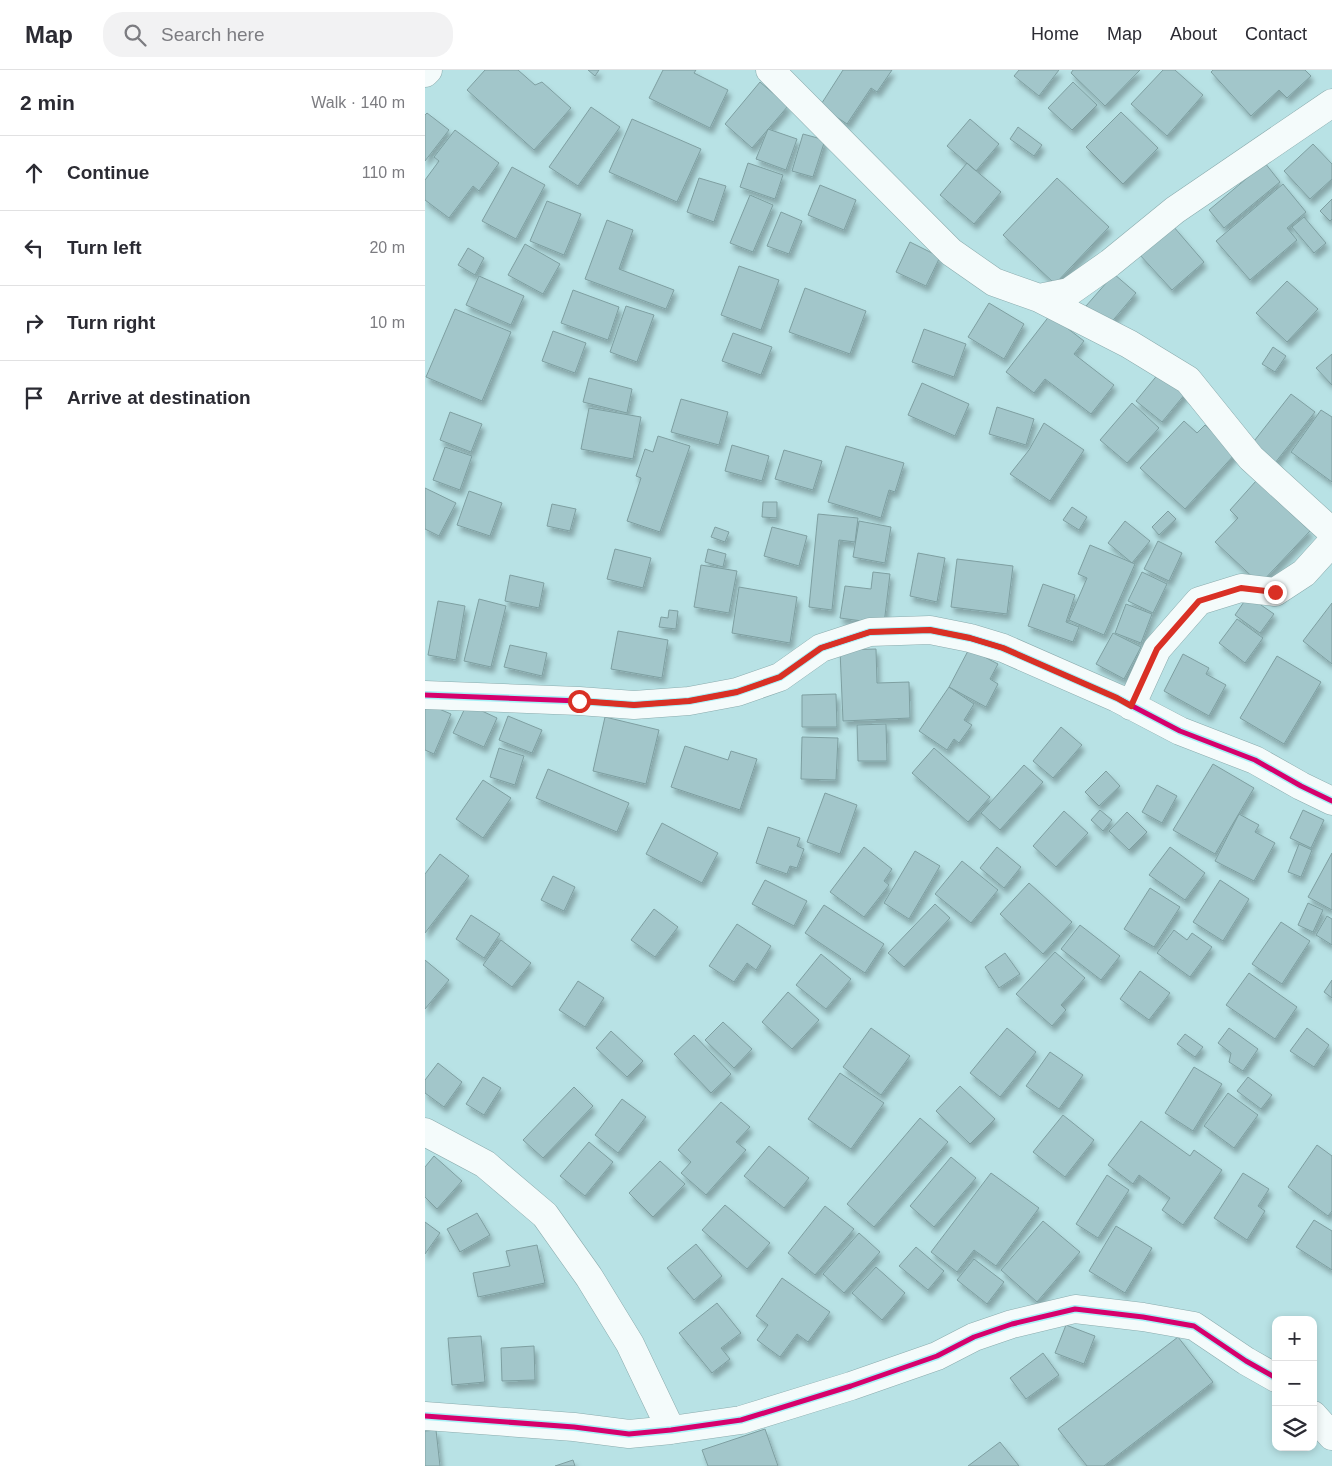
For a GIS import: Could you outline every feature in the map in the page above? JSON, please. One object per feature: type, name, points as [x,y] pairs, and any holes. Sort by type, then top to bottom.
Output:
[{"type":"street","points":[[425,73],[428,70]]},
{"type":"street","points":[[770,70],[951,252],[995,282],[1039,298],[1129,344],[1187,380],[1251,458],[1332,532]]},
{"type":"street","points":[[1039,298],[1069,292],[1110,263],[1175,210],[1332,103]]},
{"type":"street","points":[[1131,706],[1157,649],[1199,601],[1241,588],[1275,592],[1304,573],[1332,542]]},
{"type":"street","points":[[425,695],[634,705],[689,701],[737,692],[780,677],[821,648],[870,632],[930,630],[970,638],[1003,648],[1117,698],[1180,732],[1255,760],[1332,801]]},
{"type":"street","points":[[425,1132],[485,1164],[545,1215],[589,1277],[629,1344],[671,1430]]},
{"type":"street","points":[[425,1416],[574,1427],[629,1434],[741,1420],[851,1386],[937,1356],[974,1338],[1013,1324],[1075,1309],[1143,1316],[1194,1326],[1245,1361],[1272,1376]]},
{"type":"street","points":[[1317,1419],[1332,1436]]},
{"type":"building","points":[[485,70],[518,70],[535,85],[542,82],[571,108],[534,150],[467,90]]},
{"type":"building","points":[[588,70],[599,70],[595,76]]},
{"type":"building","points":[[663,70],[696,70],[694,73],[728,90],[710,128],[649,98]]},
{"type":"building","points":[[843,70],[892,70],[877,92],[871,88],[847,124],[820,106]]},
{"type":"building","points":[[1019,70],[1059,70],[1039,96],[1014,76]]},
{"type":"building","points":[[1073,70],[1140,70],[1105,106],[1071,73]]},
{"type":"building","points":[[1163,70],[1175,70],[1203,95],[1167,136],[1131,104]]},
{"type":"building","points":[[1213,70],[1305,70],[1311,76],[1287,98],[1279,90],[1251,116],[1211,72]]},
{"type":"building","points":[[760,82],[788,106],[752,148],[725,124]]},
{"type":"building","points":[[1073,82],[1097,105],[1072,130],[1048,108]]},
{"type":"building","points":[[591,107],[620,127],[578,186],[549,167]]},
{"type":"building","points":[[1121,112],[1158,148],[1123,184],[1086,147]]},
{"type":"building","points":[[427,113],[449,130],[425,161],[425,115]]},
{"type":"building","points":[[632,119],[701,149],[677,202],[609,172]]},
{"type":"building","points":[[970,119],[999,144],[976,171],[947,146]]},
{"type":"building","points":[[1018,127],[1042,145],[1034,156],[1010,139]]},
{"type":"building","points":[[768,129],[797,139],[786,170],[756,159]]},
{"type":"building","points":[[455,130],[499,163],[479,191],[473,186],[449,218],[425,200],[425,180],[439,161],[434,157]]},
{"type":"building","points":[[803,134],[825,140],[813,177],[792,171]]},
{"type":"building","points":[[1313,144],[1332,164],[1332,179],[1310,199],[1284,171]]},
{"type":"building","points":[[748,163],[783,175],[775,199],[740,187]]},
{"type":"building","points":[[967,163],[1001,192],[974,224],[940,195]]},
{"type":"building","points":[[1265,163],[1280,182],[1224,228],[1209,210]]},
{"type":"building","points":[[512,167],[545,185],[516,239],[482,221]]},
{"type":"building","points":[[699,178],[726,186],[714,222],[687,212]]},
{"type":"building","points":[[1057,178],[1109,227],[1055,284],[1003,235]]},
{"type":"building","points":[[1283,184],[1306,212],[1287,228],[1297,240],[1250,280],[1216,241]]},
{"type":"building","points":[[820,185],[856,200],[844,230],[808,215]]},
{"type":"building","points":[[750,195],[773,205],[753,252],[730,243]]},
{"type":"building","points":[[1332,199],[1332,219],[1330,221],[1320,211]]},
{"type":"building","points":[[547,201],[581,214],[564,255],[530,241]]},
{"type":"building","points":[[781,212],[802,221],[789,254],[767,246]]},
{"type":"building","points":[[1304,217],[1326,243],[1314,253],[1292,227]]},
{"type":"building","points":[[607,220],[633,230],[619,269],[674,290],[666,309],[585,279]]},
{"type":"building","points":[[1173,226],[1204,262],[1172,290],[1139,254]]},
{"type":"building","points":[[910,242],[940,257],[926,286],[896,272]]},
{"type":"building","points":[[525,244],[560,264],[543,294],[508,275]]},
{"type":"building","points":[[468,248],[484,258],[475,275],[458,265]]},
{"type":"building","points":[[739,266],[779,280],[761,330],[721,315]]},
{"type":"building","points":[[1114,274],[1136,293],[1109,325],[1086,306]]},
{"type":"building","points":[[479,276],[524,296],[511,325],[466,305]]},
{"type":"building","points":[[1287,281],[1318,309],[1287,342],[1256,313]]},
{"type":"building","points":[[805,288],[866,311],[850,354],[789,332]]},
{"type":"building","points":[[573,290],[619,307],[608,340],[561,323]]},
{"type":"building","points":[[989,303],[1024,324],[1004,359],[968,337]]},
{"type":"building","points":[[626,306],[654,315],[637,362],[610,352]]},
{"type":"building","points":[[455,309],[511,332],[482,401],[426,377]]},
{"type":"building","points":[[1050,315],[1084,341],[1074,354],[1114,385],[1091,414],[1045,379],[1034,393],[1006,372]]},
{"type":"building","points":[[924,329],[966,344],[954,377],[912,362]]},
{"type":"building","points":[[553,331],[586,343],[575,373],[542,361]]},
{"type":"building","points":[[733,333],[772,347],[761,375],[722,361]]},
{"type":"building","points":[[1273,347],[1286,356],[1275,372],[1262,364]]},
{"type":"building","points":[[1332,354],[1332,385],[1316,368]]},
{"type":"building","points":[[1164,367],[1190,388],[1162,422],[1136,401]]},
{"type":"building","points":[[589,378],[632,389],[627,413],[583,402]]},
{"type":"building","points":[[922,383],[969,404],[955,436],[908,415]]},
{"type":"building","points":[[1291,394],[1315,412],[1275,463],[1251,445]]},
{"type":"building","points":[[681,399],[728,412],[719,445],[671,432]]},
{"type":"building","points":[[1132,403],[1159,428],[1127,463],[1100,440]]},
{"type":"building","points":[[997,407],[1034,419],[1026,445],[989,434]]},
{"type":"building","points":[[589,408],[641,417],[633,459],[581,449]]},
{"type":"building","points":[[1321,410],[1332,417],[1332,482],[1291,452]]},
{"type":"building","points":[[450,412],[482,424],[471,452],[440,440]]},
{"type":"building","points":[[1184,421],[1197,433],[1205,425],[1236,453],[1185,509],[1140,468]]},
{"type":"building","points":[[1044,423],[1084,450],[1050,501],[1010,474],[1029,450]]},
{"type":"building","points":[[658,436],[690,446],[660,532],[627,521],[641,478],[636,476],[645,449],[653,452]]},
{"type":"building","points":[[732,445],[769,456],[762,481],[725,471]]},
{"type":"building","points":[[846,446],[904,463],[895,492],[889,490],[881,518],[828,502]]},
{"type":"building","points":[[445,447],[472,456],[460,490],[433,480]]},
{"type":"building","points":[[784,450],[822,461],[813,490],[775,479]]},
{"type":"building","points":[[1256,481],[1310,531],[1260,584],[1215,542],[1238,518],[1230,510]]},
{"type":"building","points":[[425,488],[456,503],[439,536],[425,529]]},
{"type":"building","points":[[469,491],[502,503],[490,536],[457,525]]},
{"type":"building","points":[[763,502],[777,502],[777,518],[762,517]]},
{"type":"building","points":[[552,504],[576,509],[570,531],[547,526]]},
{"type":"building","points":[[1072,507],[1087,517],[1079,530],[1063,520]]},
{"type":"building","points":[[1168,511],[1176,519],[1159,535],[1152,527]]},
{"type":"building","points":[[818,514],[858,518],[855,542],[839,540],[832,610],[809,607]]},
{"type":"building","points":[[859,521],[891,527],[885,563],[853,557]]},
{"type":"building","points":[[1125,521],[1150,541],[1132,563],[1108,543]]},
{"type":"building","points":[[715,527],[729,532],[725,542],[711,537]]},
{"type":"building","points":[[772,527],[807,536],[799,566],[764,556]]},
{"type":"building","points":[[1158,541],[1182,553],[1169,581],[1144,569]]},
{"type":"building","points":[[1090,545],[1135,564],[1104,635],[1069,620],[1087,578],[1078,574]]},
{"type":"building","points":[[615,549],[651,558],[643,588],[607,579]]},
{"type":"building","points":[[708,549],[726,554],[723,567],[705,562]]},
{"type":"building","points":[[918,553],[945,558],[937,602],[910,596]]},
{"type":"building","points":[[957,559],[1013,566],[1007,614],[951,607]]},
{"type":"building","points":[[701,565],[737,571],[729,613],[694,607]]},
{"type":"building","points":[[873,572],[890,574],[884,624],[840,618],[845,586],[871,589]]},
{"type":"building","points":[[1142,572],[1167,584],[1153,613],[1128,601]]},
{"type":"building","points":[[510,575],[544,583],[539,608],[505,601]]},
{"type":"building","points":[[1043,584],[1075,595],[1066,622],[1079,627],[1073,642],[1028,626]]},
{"type":"building","points":[[739,587],[797,597],[790,643],[732,633]]},
{"type":"building","points":[[1248,596],[1274,614],[1260,633],[1235,615]]},
{"type":"building","points":[[479,599],[506,606],[491,667],[464,661]]},
{"type":"building","points":[[438,601],[465,606],[456,660],[428,655]]},
{"type":"building","points":[[1332,603],[1332,664],[1303,641]]},
{"type":"building","points":[[1126,604],[1152,614],[1141,643],[1115,633]]},
{"type":"building","points":[[669,610],[678,611],[676,629],[659,627],[661,617],[668,618]]},
{"type":"building","points":[[1237,619],[1263,638],[1245,663],[1219,643]]},
{"type":"building","points":[[618,631],[668,640],[662,678],[611,669]]},
{"type":"building","points":[[1113,633],[1141,647],[1124,679],[1096,664]]},
{"type":"building","points":[[510,645],[547,653],[542,676],[504,667]]},
{"type":"building","points":[[876,649],[877,683],[909,682],[910,718],[843,721],[840,650]]},
{"type":"building","points":[[969,649],[998,664],[990,679],[998,684],[986,707],[949,687]]},
{"type":"building","points":[[1183,654],[1209,668],[1206,674],[1226,685],[1209,716],[1164,691]]},
{"type":"building","points":[[1277,656],[1321,682],[1284,744],[1240,718]]},
{"type":"building","points":[[949,687],[974,704],[964,720],[972,725],[959,743],[954,739],[947,750],[919,731]]},
{"type":"building","points":[[836,694],[837,727],[802,727],[802,695]]},
{"type":"building","points":[[425,703],[451,714],[434,754],[425,750]]},
{"type":"building","points":[[467,704],[497,718],[484,747],[453,733]]},
{"type":"building","points":[[508,716],[542,730],[532,753],[499,740]]},
{"type":"building","points":[[605,717],[659,730],[646,784],[593,771]]},
{"type":"building","points":[[886,724],[887,761],[858,761],[857,725]]},
{"type":"building","points":[[1061,727],[1082,745],[1053,778],[1033,761]]},
{"type":"building","points":[[802,737],[838,738],[836,780],[801,779]]},
{"type":"building","points":[[685,746],[728,760],[731,751],[757,759],[740,810],[671,787]]},
{"type":"building","points":[[499,748],[524,756],[515,785],[490,777]]},
{"type":"building","points":[[934,748],[990,797],[968,822],[912,773]]},
{"type":"building","points":[[1213,764],[1254,788],[1215,854],[1173,830]]},
{"type":"building","points":[[1024,765],[1043,782],[1000,830],[981,813]]},
{"type":"building","points":[[548,769],[629,803],[617,832],[536,798]]},
{"type":"building","points":[[1106,771],[1120,786],[1099,806],[1085,792]]},
{"type":"building","points":[[483,780],[511,798],[483,838],[456,819]]},
{"type":"building","points":[[1157,785],[1177,796],[1162,823],[1142,812]]},
{"type":"building","points":[[825,793],[857,805],[840,854],[807,842]]},
{"type":"building","points":[[1100,810],[1112,820],[1103,831],[1091,820]]},
{"type":"building","points":[[1303,810],[1324,820],[1311,848],[1290,838]]},
{"type":"building","points":[[1064,811],[1088,833],[1056,867],[1033,846]]},
{"type":"building","points":[[1127,812],[1147,832],[1129,850],[1109,831]]},
{"type":"building","points":[[1239,814],[1259,825],[1255,832],[1275,843],[1254,881],[1215,861]]},
{"type":"building","points":[[662,823],[718,853],[702,883],[646,854]]},
{"type":"building","points":[[768,827],[800,838],[797,846],[804,849],[797,868],[790,866],[787,874],[756,863]]},
{"type":"building","points":[[1299,844],[1312,850],[1301,877],[1288,872]]},
{"type":"building","points":[[864,847],[892,869],[884,881],[889,885],[864,917],[830,892]]},
{"type":"building","points":[[997,847],[1021,867],[1004,888],[980,868]]},
{"type":"building","points":[[1170,847],[1205,873],[1185,900],[1149,875]]},
{"type":"building","points":[[915,851],[940,866],[909,919],[884,903]]},
{"type":"building","points":[[1332,853],[1332,910],[1308,897]]},
{"type":"building","points":[[440,854],[469,876],[425,933],[425,874]]},
{"type":"building","points":[[962,861],[998,890],[971,923],[935,894]]},
{"type":"building","points":[[553,876],[575,887],[564,911],[541,900]]},
{"type":"building","points":[[765,880],[807,901],[794,926],[752,904]]},
{"type":"building","points":[[1220,880],[1249,899],[1223,941],[1193,922]]},
{"type":"building","points":[[1029,883],[1072,922],[1043,954],[1000,914]]},
{"type":"building","points":[[1150,888],[1180,907],[1154,947],[1124,929]]},
{"type":"building","points":[[1308,903],[1323,910],[1313,932],[1298,925]]},
{"type":"building","points":[[935,904],[950,918],[904,967],[888,953]]},
{"type":"building","points":[[824,905],[884,944],[865,973],[805,933]]},
{"type":"building","points":[[654,909],[678,927],[655,957],[631,940]]},
{"type":"building","points":[[471,915],[500,934],[484,958],[456,939]]},
{"type":"building","points":[[1327,916],[1332,919],[1332,945],[1316,935]]},
{"type":"building","points":[[1281,922],[1310,941],[1282,984],[1252,964]]},
{"type":"building","points":[[737,924],[771,946],[756,970],[747,963],[734,982],[709,966]]},
{"type":"building","points":[[1080,925],[1120,956],[1101,980],[1061,949]]},
{"type":"building","points":[[1174,930],[1187,940],[1192,933],[1212,947],[1190,977],[1157,953]]},
{"type":"building","points":[[501,940],[531,963],[512,987],[483,965]]},
{"type":"building","points":[[1055,952],[1085,978],[1061,1005],[1066,1010],[1052,1026],[1016,994]]},
{"type":"building","points":[[1005,953],[1020,974],[999,988],[985,967]]},
{"type":"building","points":[[821,954],[851,979],[826,1009],[796,985]]},
{"type":"building","points":[[425,960],[449,980],[425,1009]]},
{"type":"building","points":[[1140,971],[1170,993],[1149,1020],[1120,999]]},
{"type":"building","points":[[1249,973],[1297,1007],[1275,1039],[1226,1005]]},
{"type":"building","points":[[1332,980],[1332,998],[1324,992]]},
{"type":"building","points":[[578,981],[604,998],[585,1027],[559,1010]]},
{"type":"building","points":[[788,992],[819,1020],[792,1049],[762,1022]]},
{"type":"building","points":[[723,1022],[752,1049],[734,1068],[705,1040]]},
{"type":"building","points":[[871,1028],[910,1056],[881,1095],[843,1067]]},
{"type":"building","points":[[1007,1028],[1036,1052],[1000,1097],[970,1073]]},
{"type":"building","points":[[1229,1028],[1258,1049],[1243,1071],[1229,1062],[1231,1053],[1218,1043]]},
{"type":"building","points":[[1307,1028],[1329,1045],[1314,1067],[1290,1051]]},
{"type":"building","points":[[611,1031],[643,1061],[627,1077],[596,1048]]},
{"type":"building","points":[[1185,1034],[1203,1047],[1195,1057],[1177,1044]]},
{"type":"building","points":[[694,1035],[731,1074],[711,1093],[674,1054]]},
{"type":"building","points":[[1050,1052],[1083,1075],[1059,1109],[1026,1086]]},
{"type":"building","points":[[438,1063],[462,1082],[444,1107],[425,1093],[425,1080]]},
{"type":"building","points":[[1194,1067],[1222,1084],[1193,1131],[1165,1113]]},
{"type":"building","points":[[840,1073],[884,1103],[851,1149],[808,1119]]},
{"type":"building","points":[[483,1077],[501,1088],[484,1115],[466,1104]]},
{"type":"building","points":[[1248,1077],[1272,1095],[1261,1109],[1237,1091]]},
{"type":"building","points":[[960,1086],[995,1119],[970,1144],[936,1111]]},
{"type":"building","points":[[574,1087],[593,1106],[543,1158],[523,1140]]},
{"type":"building","points":[[1228,1093],[1258,1115],[1234,1148],[1204,1126]]},
{"type":"building","points":[[622,1099],[646,1117],[618,1153],[595,1135]]},
{"type":"building","points":[[721,1102],[750,1127],[736,1142],[746,1150],[706,1195],[681,1173],[691,1162],[678,1150]]},
{"type":"building","points":[[1063,1115],[1094,1140],[1065,1177],[1033,1152]]},
{"type":"building","points":[[920,1118],[948,1142],[874,1227],[847,1204]]},
{"type":"building","points":[[1141,1121],[1190,1156],[1194,1150],[1222,1170],[1183,1225],[1162,1210],[1170,1198],[1139,1175],[1133,1184],[1108,1165]]},
{"type":"building","points":[[589,1142],[613,1162],[585,1196],[560,1176]]},
{"type":"building","points":[[1317,1145],[1332,1156],[1332,1211],[1328,1216],[1288,1187]]},
{"type":"building","points":[[769,1146],[809,1178],[784,1208],[744,1176]]},
{"type":"building","points":[[434,1156],[462,1181],[437,1209],[425,1197],[425,1167]]},
{"type":"building","points":[[951,1157],[976,1178],[934,1227],[910,1206]]},
{"type":"building","points":[[660,1161],[685,1184],[653,1217],[629,1193]]},
{"type":"building","points":[[991,1173],[1039,1208],[996,1266],[974,1250],[957,1272],[931,1252]]},
{"type":"building","points":[[1243,1173],[1269,1189],[1258,1206],[1265,1211],[1247,1240],[1214,1218]]},
{"type":"building","points":[[1107,1175],[1129,1190],[1098,1238],[1076,1224]]},
{"type":"building","points":[[725,1205],[770,1243],[747,1269],[702,1230]]},
{"type":"building","points":[[825,1206],[854,1229],[815,1275],[788,1253]]},
{"type":"building","points":[[477,1213],[490,1235],[460,1252],[447,1229]]},
{"type":"building","points":[[1314,1220],[1332,1231],[1332,1270],[1296,1247]]},
{"type":"building","points":[[1043,1221],[1080,1252],[1037,1302],[1001,1270]]},
{"type":"building","points":[[425,1222],[440,1233],[425,1254]]},
{"type":"building","points":[[1116,1226],[1152,1248],[1125,1293],[1089,1271]]},
{"type":"building","points":[[859,1233],[880,1252],[844,1293],[823,1274]]},
{"type":"building","points":[[696,1244],[722,1276],[694,1300],[667,1268]]},
{"type":"building","points":[[537,1245],[545,1283],[478,1297],[473,1273],[510,1266],[506,1251]]},
{"type":"building","points":[[916,1247],[944,1271],[928,1290],[899,1266]]},
{"type":"building","points":[[974,1259],[1004,1282],[987,1304],[957,1280]]},
{"type":"building","points":[[876,1267],[905,1293],[882,1320],[852,1293]]},
{"type":"building","points":[[782,1278],[830,1312],[808,1342],[797,1334],[780,1357],[757,1340],[768,1325],[756,1316]]},
{"type":"building","points":[[717,1303],[741,1333],[721,1348],[730,1359],[712,1373],[679,1333]]},
{"type":"building","points":[[1066,1325],[1095,1336],[1084,1364],[1055,1353]]},
{"type":"building","points":[[481,1336],[485,1382],[452,1385],[448,1338]]},
{"type":"building","points":[[1178,1337],[1213,1382],[1104,1466],[1087,1466],[1058,1429]]},
{"type":"building","points":[[534,1346],[535,1380],[502,1381],[501,1348]]},
{"type":"building","points":[[1043,1353],[1059,1375],[1026,1399],[1010,1378]]},
{"type":"building","points":[[765,1429],[778,1466],[708,1466],[702,1450]]},
{"type":"building","points":[[436,1430],[440,1466],[425,1466],[425,1431]]},
{"type":"building","points":[[1000,1442],[1019,1466],[968,1466]]},
{"type":"building","points":[[573,1460],[575,1466],[555,1466]]},
{"type":"cycle path","points":[[425,695],[634,705],[689,701],[737,692],[780,677],[821,648],[870,632],[930,630],[970,638],[1003,648],[1117,698],[1180,731],[1255,760],[1332,801]]},
{"type":"cycle path","points":[[425,1416],[574,1427],[629,1434],[741,1420],[851,1386],[937,1356],[974,1337],[1012,1324],[1075,1309],[1143,1317],[1194,1326],[1246,1361],[1272,1376]]},
{"type":"route","points":[[579,701],[634,705],[689,701],[737,692],[780,677],[821,648],[870,632],[930,630],[970,638],[1003,648],[1117,698],[1131,706],[1157,649],[1199,601],[1241,588],[1275,592]]}]
